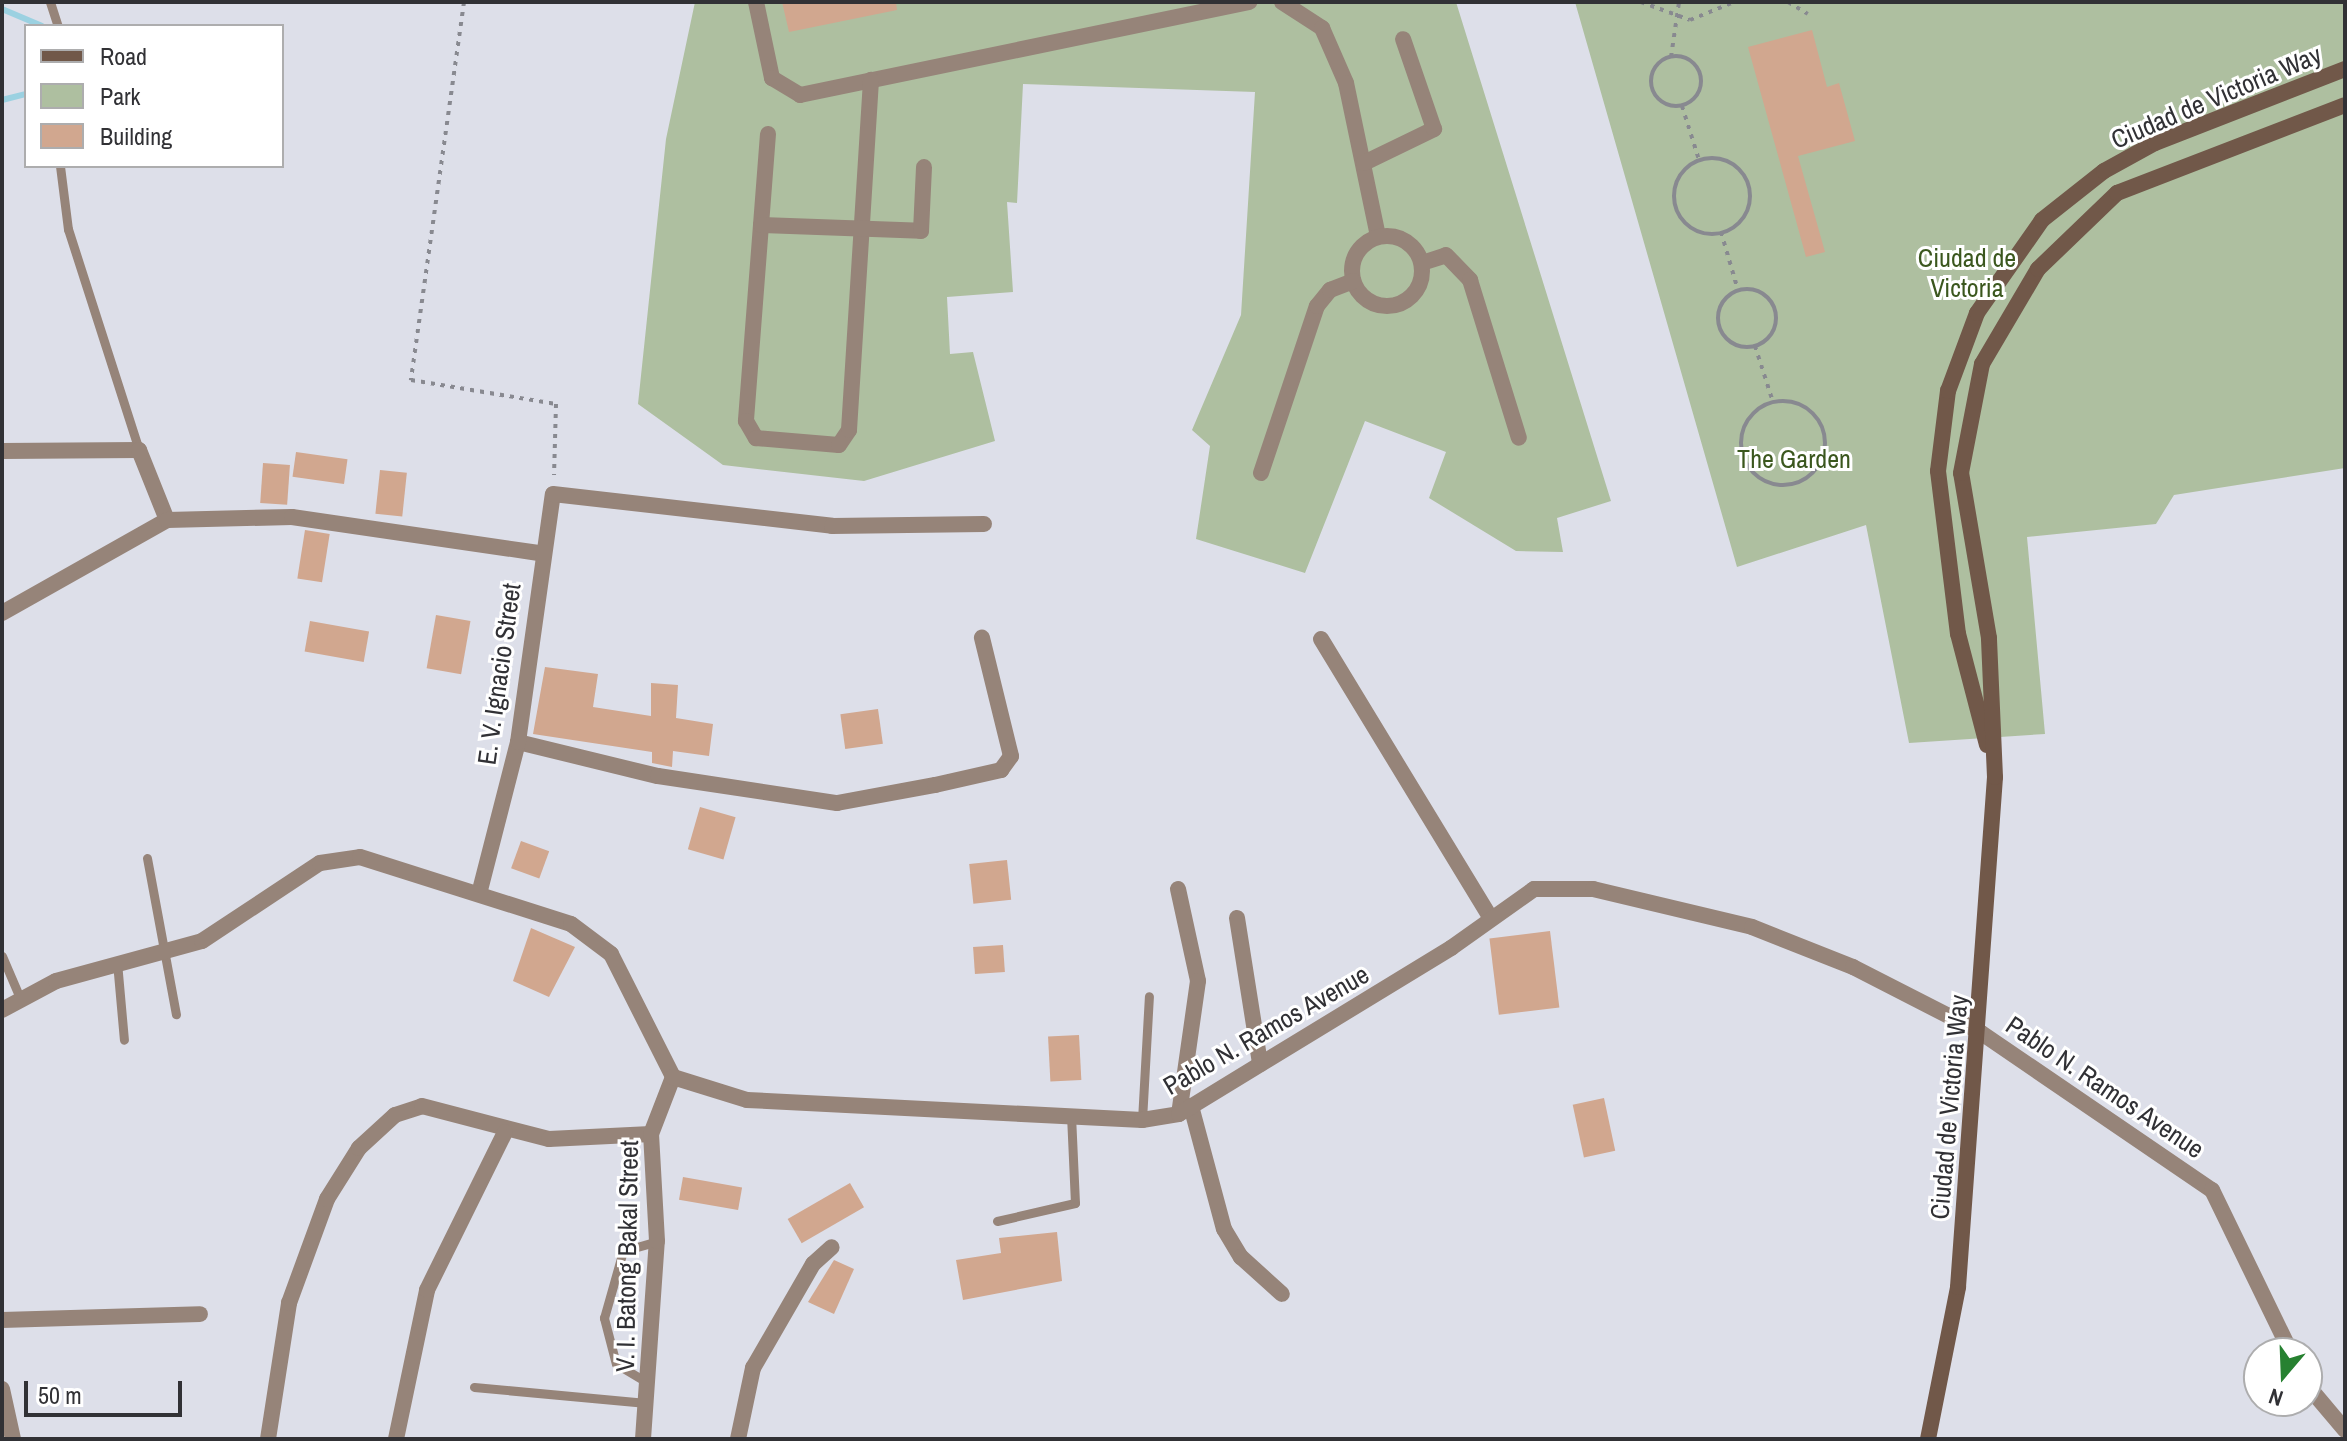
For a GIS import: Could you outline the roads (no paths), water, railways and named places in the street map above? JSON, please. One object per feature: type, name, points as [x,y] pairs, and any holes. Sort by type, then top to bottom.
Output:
[{"type":"main road","name":"Ciudad de Victoria Way","points":[[1995,777],[1958,634],[1938,471],[1948,391],[1977,313],[2042,220],[2104,171],[2155,143],[2345,69]]},
{"type":"main road","name":"Ciudad de Victoria Way","points":[[1928,1439],[1958,1287],[1980,1032],[1995,777],[1989,638],[1961,473],[1970,406],[1999,326],[2038,269],[2117,193],[2345,105]]},
{"type":"main road","points":[[1977,313],[1999,326]]},
{"type":"street","points":[[756,2],[772,78],[782,89],[800,95],[1249,2]]},
{"type":"street","points":[[1282,2],[1322,28],[1346,83],[1378,236]]},
{"type":"street","points":[[1364,163],[1434,129],[1403,39]]},
{"type":"street","points":[[768,134],[749,431],[756,438],[839,445],[849,430],[871,80]]},
{"type":"street","points":[[761,225],[861,233],[921,231],[924,167]]},
{"type":"street","points":[[1378,236],[1401,238],[1422,263],[1420,285],[1395,305],[1371,302],[1353,281],[1358,250],[1378,236]]},
{"type":"street","points":[[1422,263],[1446,255],[1470,280],[1519,438]]},
{"type":"street","points":[[1261,473],[1317,306],[1330,290],[1353,281]]},
{"type":"street","points":[[2,451],[139,450],[167,520]]},
{"type":"street","name":"E. V. Ignacio Street","points":[[479,894],[518,742],[540,553],[553,494],[832,526],[984,524]]},
{"type":"street","points":[[2,613],[167,520],[292,517],[540,553]]},
{"type":"street","points":[[518,742],[658,776],[837,803],[935,785],[1001,770],[1011,756],[982,638]]},
{"type":"street","points":[[1321,639],[1490,917]]},
{"type":"street","points":[[2,1010],[20,998],[117,962],[164,955],[245,918],[320,863],[360,857],[571,924],[611,954],[673,1077]]},
{"type":"street","points":[[1178,889],[1198,981],[1185,1110],[1224,1229],[1241,1257],[1282,1294]]},
{"type":"street","name":"Pablo N. Ramos Avenue","points":[[673,1077],[747,1100],[1142,1120],[1185,1110],[1534,889],[1593,889],[1752,927],[1853,967],[1980,1032],[2212,1190],[2283,1337]]},
{"type":"street","points":[[1237,918],[1260,1064]]},
{"type":"street","name":"V. I. Batong Bakal Street","points":[[643,1439],[657,1241],[651,1134],[673,1077]]},
{"type":"street","points":[[268,1439],[289,1303],[327,1199],[359,1148],[395,1115],[422,1106],[505,1132],[549,1139],[651,1134]]},
{"type":"street","points":[[396,1439],[427,1290],[505,1132]]},
{"type":"street","points":[[738,1439],[753,1368],[806,1273],[832,1247]]},
{"type":"street","points":[[2,1320],[200,1314]]},
{"type":"street","points":[[2,1389],[13,1439]]},
{"type":"street","points":[[2323,1404],[2345,1430]]},
{"type":"lane","points":[[50,2],[57,24]]},
{"type":"lane","points":[[60,168],[68,229],[139,450]]},
{"type":"lane","points":[[147,858],[176,1014]]},
{"type":"lane","points":[[2,956],[20,998]]},
{"type":"lane","points":[[117,962],[124,1040]]},
{"type":"lane","points":[[1142,1120],[1149,996]]},
{"type":"lane","points":[[997,1221],[1075,1203],[1071,1116]]},
{"type":"lane","points":[[648,1383],[616,1364],[604,1318],[623,1251],[657,1241]]},
{"type":"lane","points":[[474,1387],[646,1403]]},
{"type":"waterway","points":[[2,9],[37,24]]},
{"type":"waterway","points":[[2,100],[24,94]]},
{"type":"park label","name":"Ciudad de Victoria","points":[[1967,273]]},
{"type":"park label","name":"The Garden","points":[[1794,459]]}]
